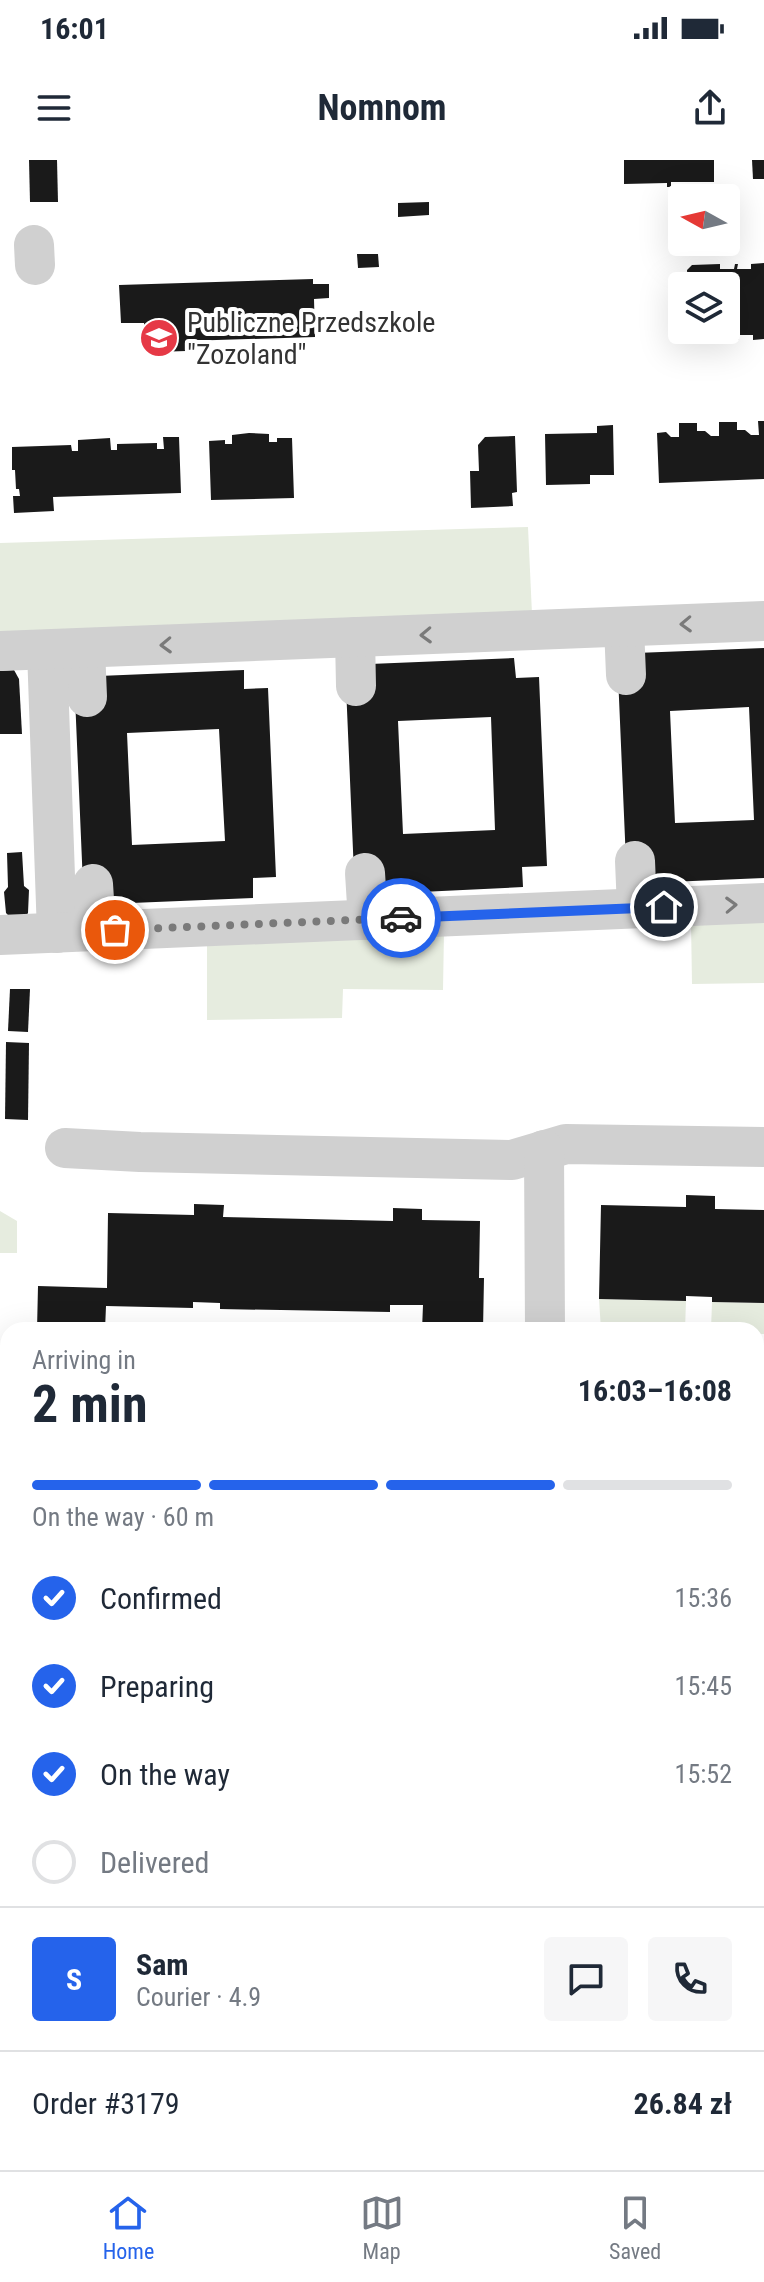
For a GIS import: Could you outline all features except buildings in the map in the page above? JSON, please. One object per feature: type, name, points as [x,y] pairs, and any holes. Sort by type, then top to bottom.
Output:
[{"type":"street","points":[[0,651],[764,621]]},
{"type":"street","points":[[624,627],[626,675]]},
{"type":"street","points":[[355,637],[356,686]]},
{"type":"street","points":[[66,649],[87,697]]},
{"type":"street","points":[[57,933],[66,649]]},
{"type":"street","points":[[635,861],[637,908]]},
{"type":"street","points":[[365,873],[368,920]]},
{"type":"street","points":[[93,884],[96,931]]},
{"type":"street","points":[[5,935],[764,903]]},
{"type":"street","points":[[65,1148],[512,1160],[566,1144],[764,1147]]},
{"type":"street","points":[[544,1150],[545,1322]]},
{"type":"shaded area","points":[[528,527],[532,614],[0,634],[0,543]]},
{"type":"shaded area","points":[[764,919],[764,983],[692,984],[691,922]]},
{"type":"shaded area","points":[[444,931],[443,990],[343,989],[342,1018],[207,1020],[207,940]]},
{"type":"shaded area","points":[[0,1211],[17,1221],[17,1253],[0,1253]]},
{"type":"shaded area","points":[[599,1299],[686,1301],[685,1322],[600,1322]]},
{"type":"shaded area","points":[[712,1302],[764,1303],[764,1322],[711,1322]]},
{"type":"way so far","points":[[115,930],[401,918]]},
{"type":"place","name":"Publiczne Przedszkole \"Zozoland\"","points":[[159,338]]},
{"type":"route","points":[[401,918],[664,907]]}]
